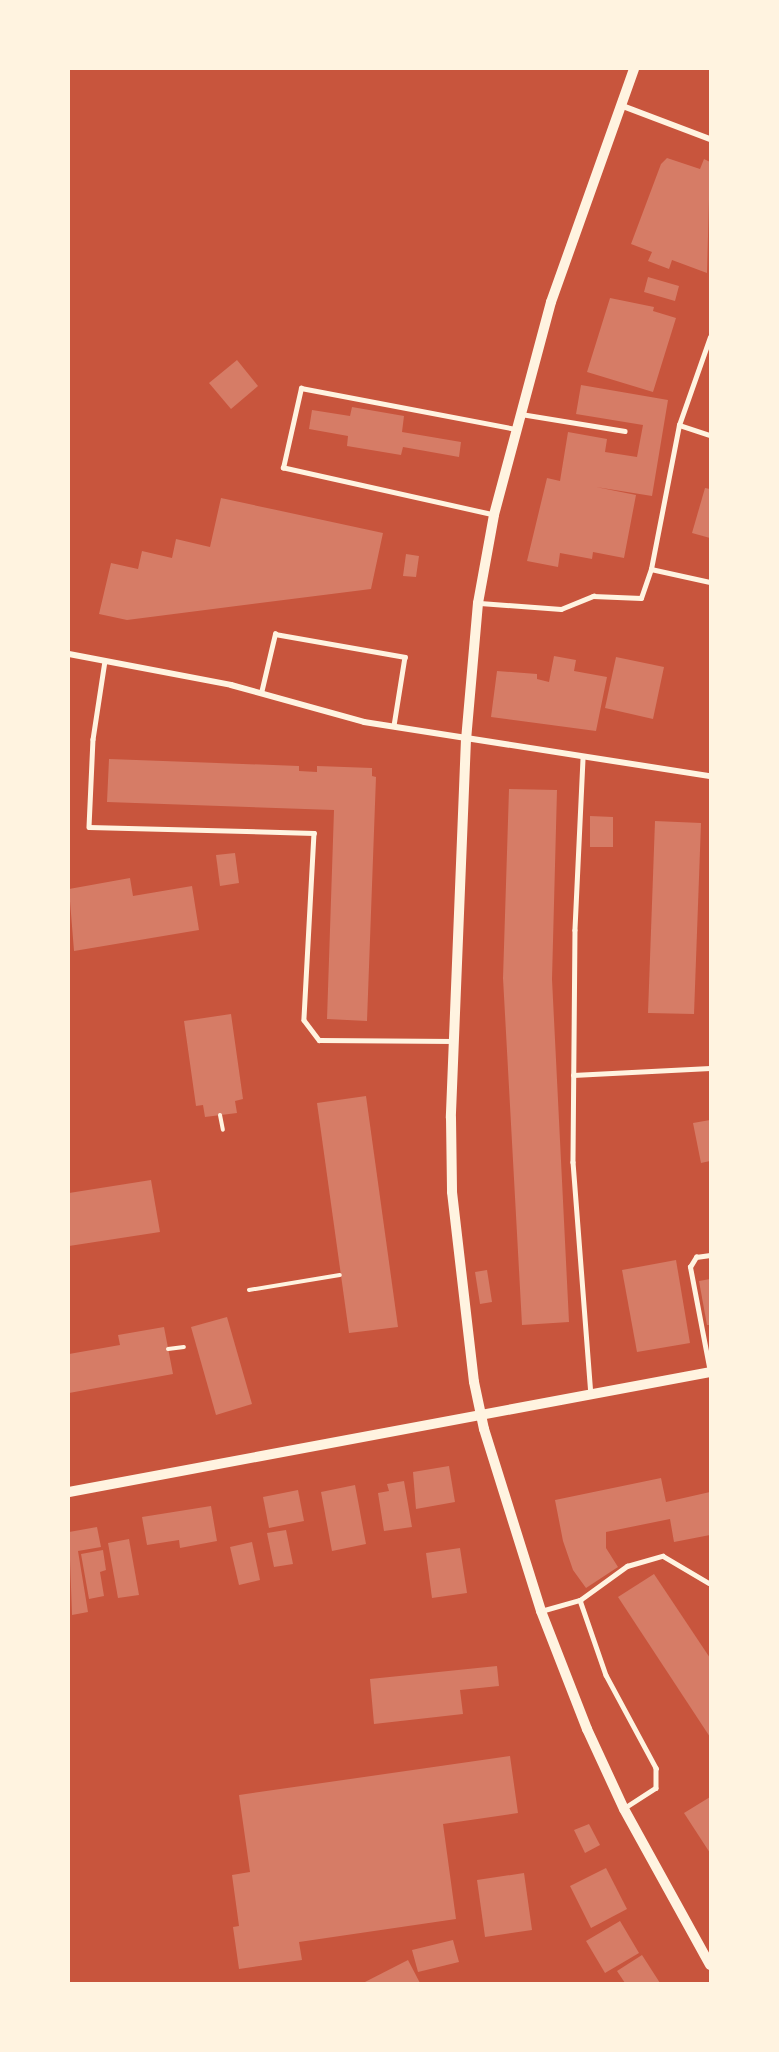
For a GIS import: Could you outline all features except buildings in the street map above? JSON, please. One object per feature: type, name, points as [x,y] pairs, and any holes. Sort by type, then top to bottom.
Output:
[{"type":"street","points":[[634,69],[619,105],[551,303],[494,515],[478,603],[466,739],[451,1118],[454,1232],[471,1370],[481,1415],[541,1611],[587,1729],[624,1809],[710,1965]]},
{"type":"street","points":[[619,105],[710,139]]},
{"type":"street","points":[[69,654],[261,693],[394,726],[583,759],[710,776]]},
{"type":"street","points":[[69,1492],[710,1372]]},
{"type":"lane","points":[[478,603],[561,609],[594,596],[641,598],[651,569],[679,424],[710,337]]},
{"type":"lane","points":[[494,515],[283,468],[301,388],[516,429]]},
{"type":"lane","points":[[521,414],[625,431]]},
{"type":"lane","points":[[679,424],[710,435]]},
{"type":"lane","points":[[651,569],[710,582]]},
{"type":"lane","points":[[261,693],[275,634],[405,657],[394,726]]},
{"type":"lane","points":[[105,661],[93,739],[89,827],[314,833],[304,1020],[319,1040],[454,1041]]},
{"type":"lane","points":[[583,759],[573,1075],[573,1162],[591,1394]]},
{"type":"lane","points":[[573,1075],[710,1068]]},
{"type":"lane","points":[[710,1255],[696,1257],[690,1267],[710,1372]]},
{"type":"lane","points":[[541,1611],[580,1600],[627,1566],[663,1556],[710,1583]]},
{"type":"lane","points":[[580,1600],[606,1675],[656,1768],[656,1788],[624,1809]]},
{"type":"path","points":[[220,1115],[223,1130]]},
{"type":"path","points":[[249,1290],[340,1275]]},
{"type":"path","points":[[168,1349],[184,1347]]}]
